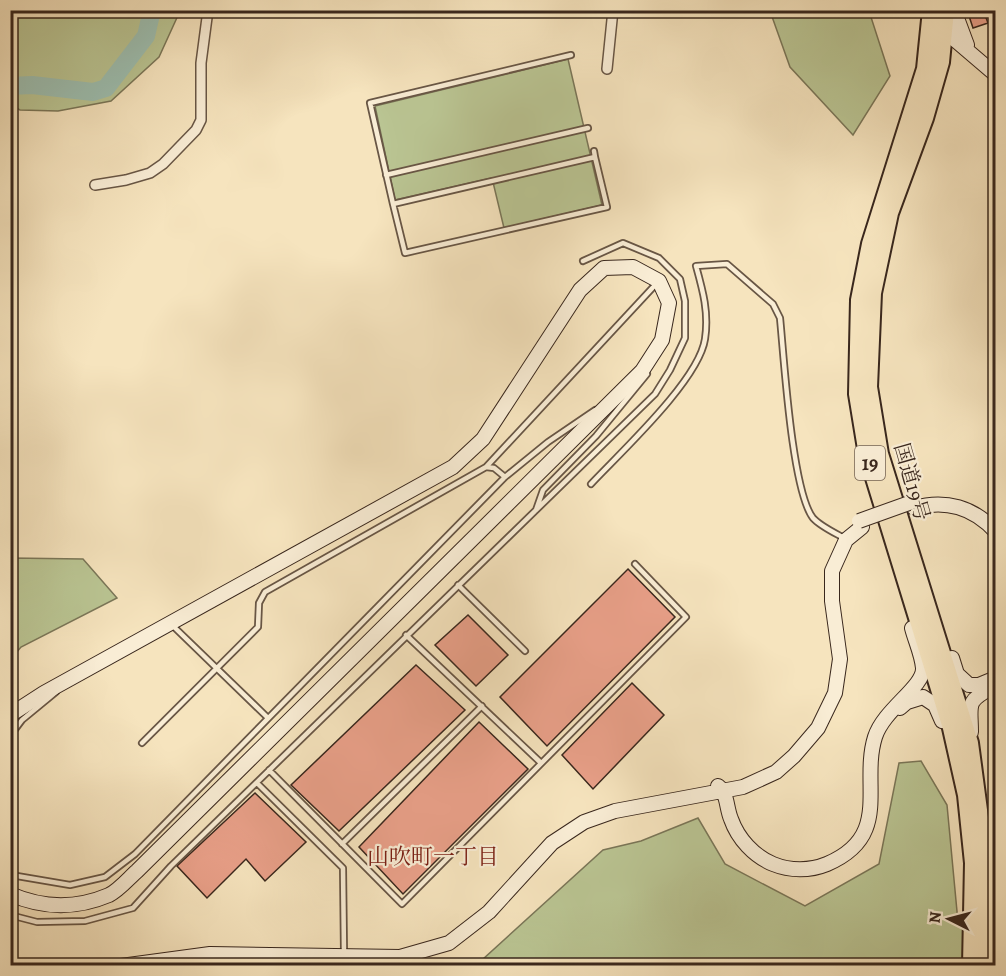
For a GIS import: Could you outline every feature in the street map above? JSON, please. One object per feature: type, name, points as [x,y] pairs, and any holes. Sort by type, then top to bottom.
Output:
[{"type":"highway","name":"国道19号","points":[[932,10],[926,69],[870,244],[859,300],[857,394],[867,455],[951,728],[966,795],[984,966]]},
{"type":"highway","name":"国道19号","points":[[948,15],[941,62],[925,118],[890,213],[873,292],[868,363],[874,431],[970,743],[985,855],[971,966]]},
{"type":"street","points":[[95,185],[150,173],[163,164],[196,130],[201,120],[201,63],[208,10]]},
{"type":"street","points":[[607,69],[614,10]]},
{"type":"street","points":[[932,10],[948,15],[955,40],[996,75]]},
{"type":"street","points":[[941,62],[952,52],[969,53]]},
{"type":"street","points":[[10,716],[66,681],[453,467],[483,439],[580,290],[604,268],[633,267],[659,281],[669,303],[662,340],[642,371],[146,863],[111,894],[76,905],[33,904],[10,894]]},
{"type":"street","points":[[719,790],[739,836],[762,858],[783,867],[811,868],[832,862],[852,847],[867,825],[872,805],[872,756],[876,734],[894,706],[917,686],[923,667],[863,468],[867,455]]},
{"type":"street","points":[[121,966],[210,954],[400,957],[449,943],[489,912],[552,843],[584,822],[615,811],[674,799],[678,795],[743,787],[776,771],[794,756],[825,717],[835,693],[840,670],[838,631],[831,593],[832,571],[844,539],[861,524],[937,498],[963,502],[984,512],[996,523]]},
{"type":"street","points":[[913,505],[944,504],[962,507],[978,515],[996,532]]},
{"type":"street","points":[[914,565],[928,591],[957,674],[962,681],[969,685],[979,685],[996,678]]},
{"type":"street","points":[[970,743],[969,708],[977,694],[996,685]]},
{"type":"street","points":[[719,790],[733,839],[758,863],[781,873],[800,875],[834,868],[856,851],[872,827],[877,806],[878,756],[885,728],[907,702],[923,698],[935,705],[939,713],[958,791],[966,795]]},
{"type":"lane","points":[[571,55],[370,103],[405,253],[607,207],[594,151]]},
{"type":"lane","points":[[386,175],[588,128]]},
{"type":"lane","points":[[393,204],[595,158]]},
{"type":"lane","points":[[10,915],[38,922],[85,921],[133,908],[171,866],[655,394],[670,370],[685,338],[685,301],[680,279],[659,258],[623,243],[583,261]]},
{"type":"lane","points":[[591,484],[685,380],[705,341],[707,304],[696,266],[727,264],[773,304],[780,318],[797,469],[805,499],[813,518],[844,539]]},
{"type":"lane","points":[[142,743],[258,627],[259,603],[265,592],[486,467],[659,281]]},
{"type":"lane","points":[[536,510],[543,490],[596,436],[643,381],[654,362],[662,340]]},
{"type":"lane","points":[[10,870],[17,876],[70,885],[105,877],[135,854],[505,477],[548,442],[624,389]]},
{"type":"lane","points":[[486,467],[494,468],[505,477]]},
{"type":"lane","points":[[269,770],[402,904],[540,762],[687,617],[635,564]]},
{"type":"lane","points":[[458,585],[525,651]]},
{"type":"lane","points":[[170,623],[268,718]]},
{"type":"lane","points":[[406,635],[540,762]]},
{"type":"lane","points":[[10,736],[22,720],[46,703],[66,681]]},
{"type":"lane","points":[[342,844],[482,706]]},
{"type":"lane","points":[[257,783],[343,868],[344,956]]},
{"type":"green space","points":[[10,11],[180,11],[159,57],[111,101],[58,111],[20,110],[11,105]]},
{"type":"green space","points":[[770,11],[869,11],[890,76],[853,135],[790,67]]},
{"type":"green space","points":[[568,59],[602,205],[504,228],[492,178],[395,200],[375,106]]},
{"type":"green space","points":[[11,558],[83,559],[117,598],[21,647],[11,659]]},
{"type":"green space","points":[[921,761],[947,805],[958,922],[995,923],[995,965],[445,966],[483,959],[603,850],[641,841],[698,818],[725,864],[805,906],[879,864],[899,763]]},
{"type":"building","points":[[967,10],[983,10],[988,23],[973,28]]},
{"type":"building","points":[[628,569],[675,617],[547,746],[500,697]]},
{"type":"building","points":[[468,615],[508,655],[476,686],[435,645]]},
{"type":"building","points":[[416,665],[465,710],[339,831],[291,785]]},
{"type":"building","points":[[632,683],[664,715],[593,789],[562,755]]},
{"type":"building","points":[[479,722],[528,769],[403,894],[359,847]]},
{"type":"building","points":[[255,793],[306,842],[265,881],[246,859],[207,898],[177,866]]},
{"type":"waterway","points":[[10,86],[32,85],[93,92],[106,88],[146,36],[152,10]]},
{"type":"district","name":"山吹町一丁目","points":[[433,857]]}]
